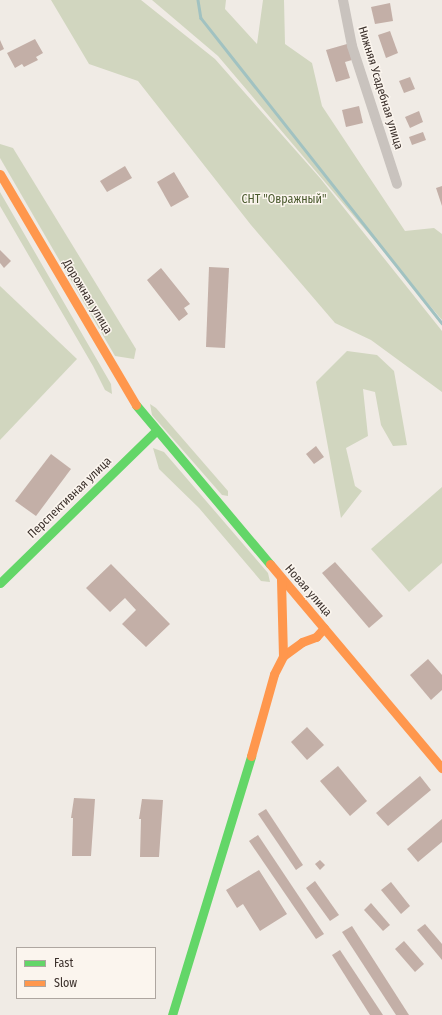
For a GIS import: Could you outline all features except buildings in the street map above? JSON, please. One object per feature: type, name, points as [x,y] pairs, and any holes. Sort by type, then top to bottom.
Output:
[{"type":"street","name":"Нижняя Усадебная улица","points":[[343,0],[352,46],[397,184]]},
{"type":"street","name":"Дорожная улица","points":[[0,174],[139,410],[156,431]]},
{"type":"street","name":"Новая улица","points":[[156,431],[442,768]]},
{"type":"street","name":"Перспективная улица","points":[[0,583],[156,431]]},
{"type":"street","points":[[281,578],[283,656]]},
{"type":"street","points":[[172,1015],[240,796],[274,674],[283,656],[302,642],[316,637],[324,628]]},
{"type":"green space","name":"СНТ \"Овражный\"","points":[[51,0],[141,0],[215,59],[320,178],[442,331],[442,392],[371,340],[335,323],[251,225],[138,81],[89,64]]},
{"type":"green space","points":[[152,0],[226,0],[225,9],[257,44],[263,0],[284,0],[285,44],[312,63],[322,106],[405,231],[434,228],[442,234],[442,320],[218,56]]},
{"type":"green space","points":[[0,144],[13,148],[136,349],[134,359],[115,356],[0,158]]},
{"type":"green space","points":[[0,192],[111,384],[112,394],[105,390],[93,366],[0,206]]},
{"type":"green space","points":[[0,286],[77,359],[0,440]]},
{"type":"green space","points":[[347,351],[377,355],[394,371],[407,445],[393,446],[381,425],[375,392],[363,389],[368,436],[346,448],[355,486],[362,491],[341,518],[316,382]]},
{"type":"green space","points":[[150,404],[156,408],[228,491],[228,496],[222,495],[152,415]]},
{"type":"green space","points":[[153,448],[164,452],[268,573],[270,582],[261,581],[199,508],[159,469]]},
{"type":"green space","points":[[442,487],[442,563],[409,592],[371,549]]},
{"type":"waterway","points":[[198,0],[201,18],[442,323]]},
{"type":"traffic: fast","points":[[136,405],[270,564]]},
{"type":"traffic: fast","points":[[0,583],[156,431]]},
{"type":"traffic: fast","points":[[172,1015],[251,756]]},
{"type":"traffic: slow","points":[[0,174],[136,405]]},
{"type":"traffic: slow","points":[[270,564],[442,768]]},
{"type":"traffic: slow","points":[[251,756],[274,674],[283,656],[281,578]]},
{"type":"traffic: slow","points":[[283,656],[302,642],[316,637],[324,628]]}]
